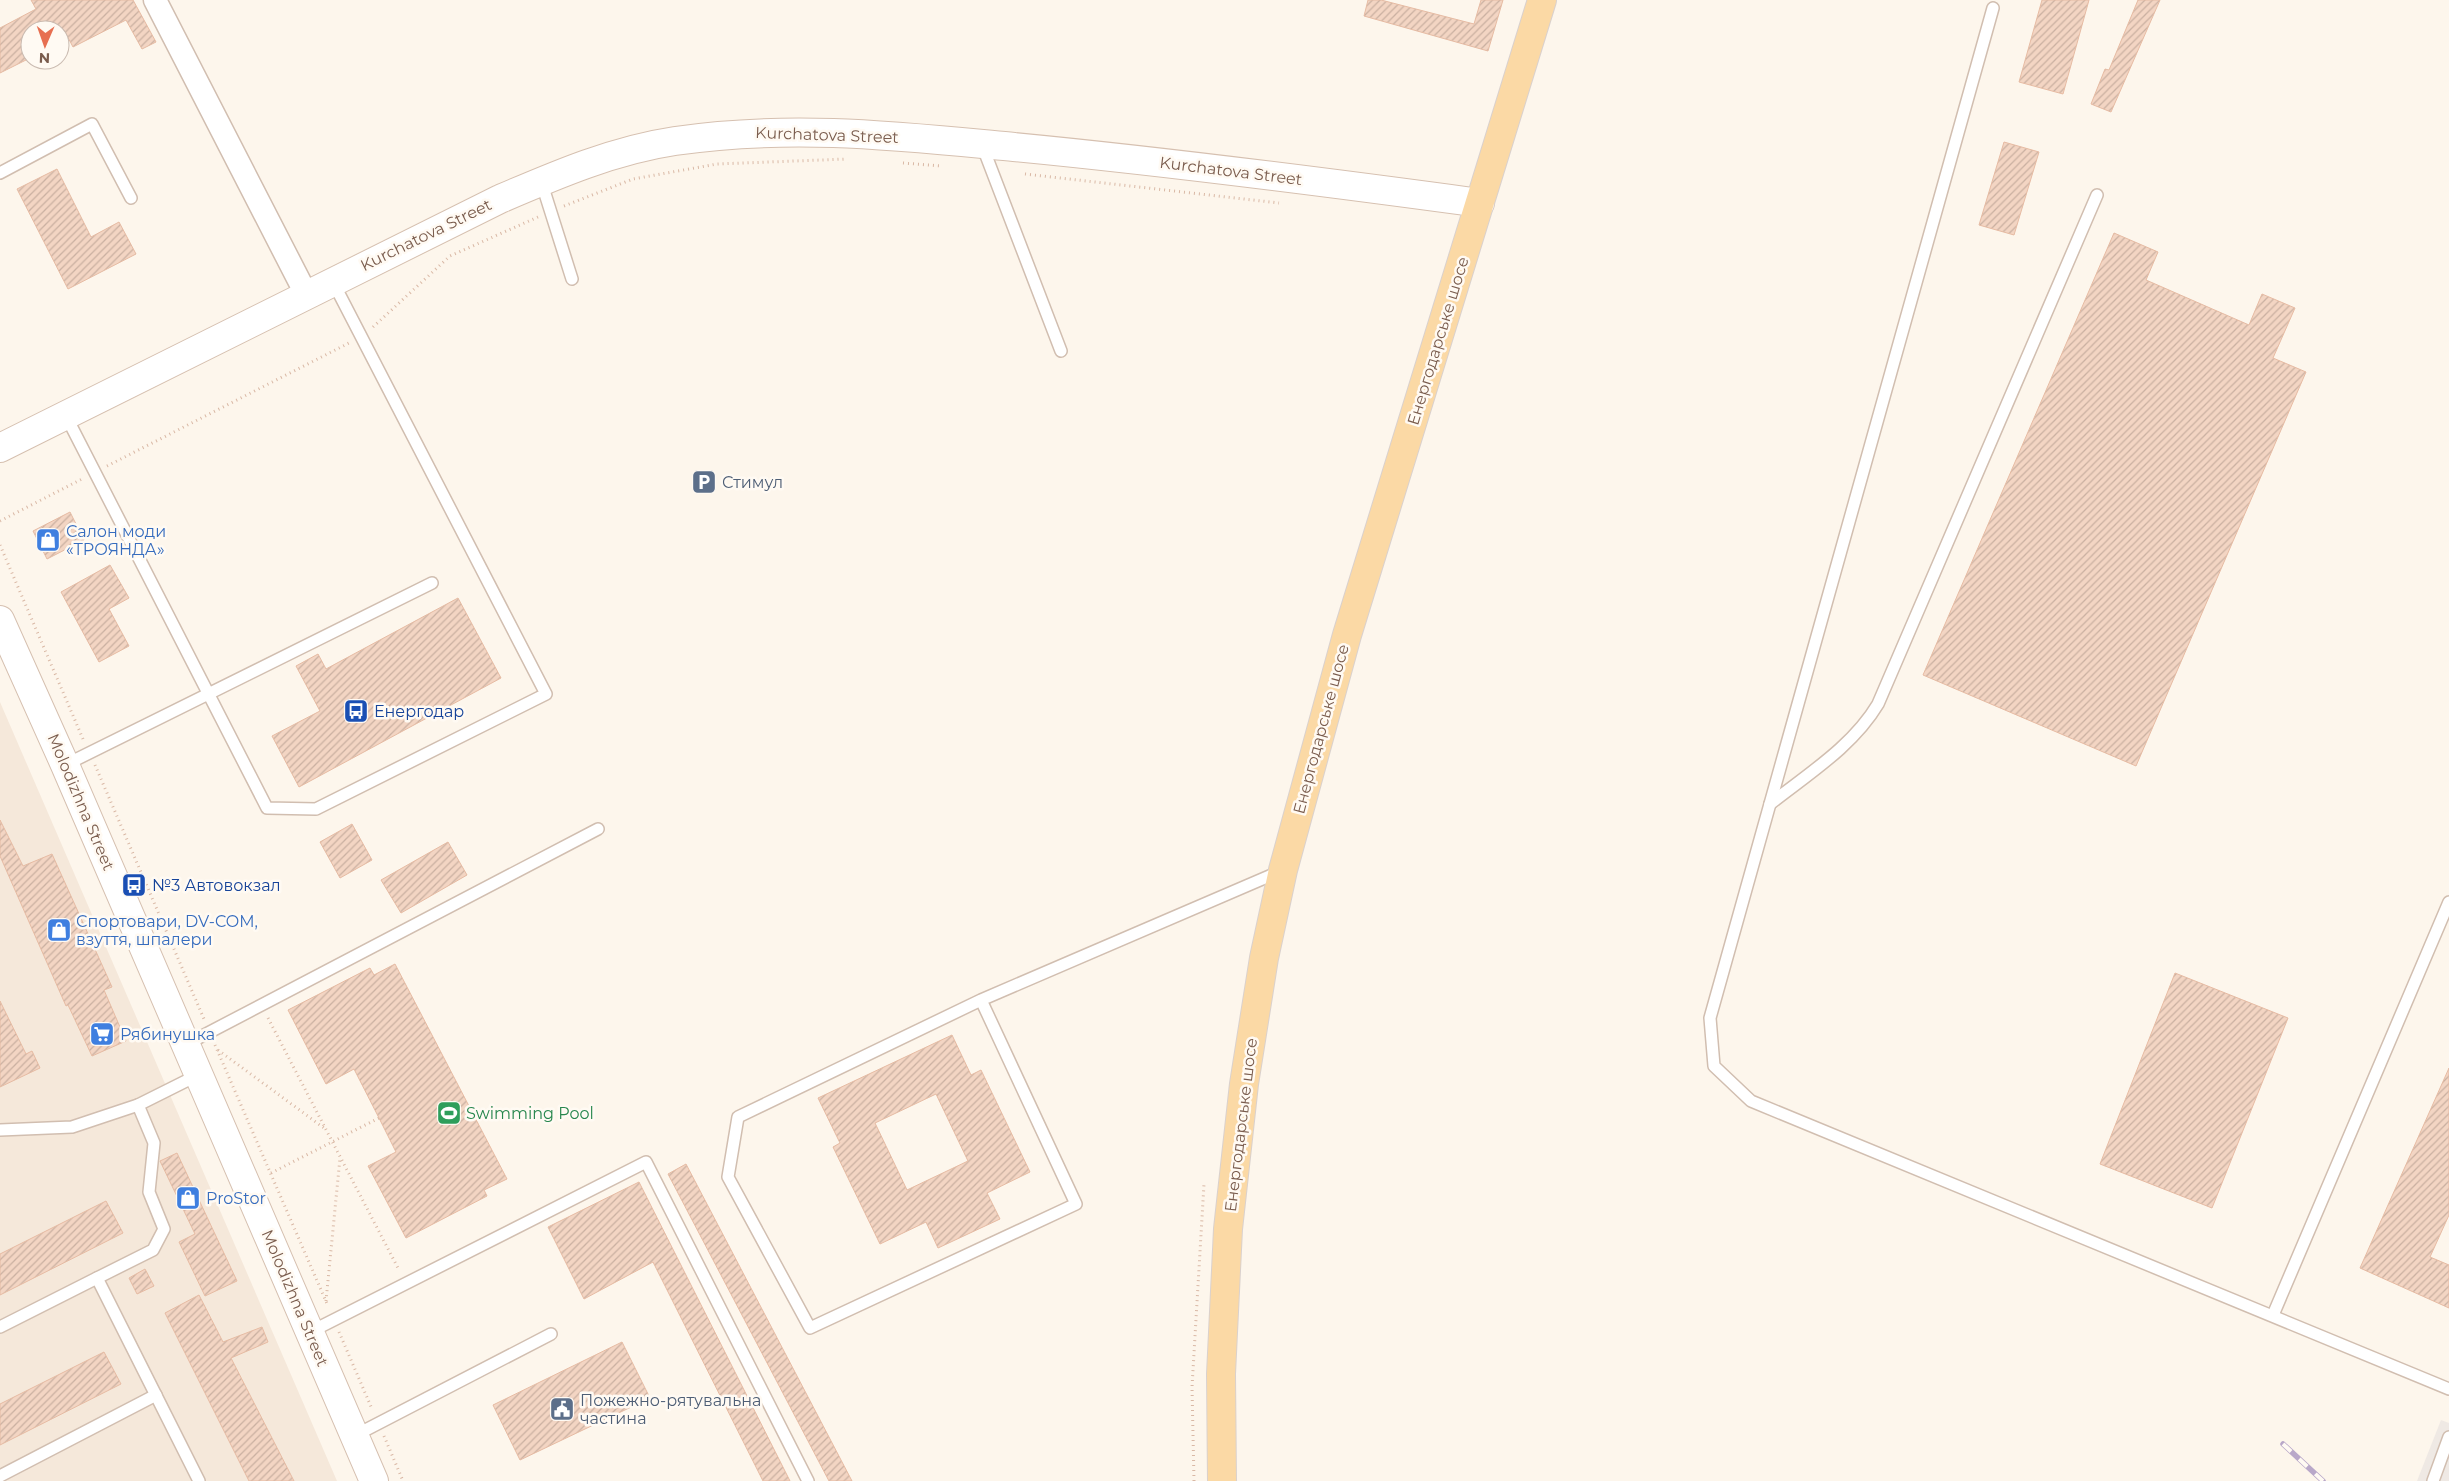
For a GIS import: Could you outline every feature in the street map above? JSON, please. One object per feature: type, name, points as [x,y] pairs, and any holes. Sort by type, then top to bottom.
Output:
[{"type":"main road","name":"Енергодарське шосе","points":[[1222,1481],[1221,1374],[1228,1229],[1244,1084],[1264,958],[1283,870],[1347,635],[1542,0]]},
{"type":"street","points":[[155,0],[306,294]]},
{"type":"street","name":"Kurchatova Street","points":[[0,448],[333,280],[541,181],[611,156],[673,142],[746,132],[832,131],[1229,169],[1480,203]]},
{"type":"street","name":"Molodizhna Street","points":[[0,620],[65,765],[198,1075],[322,1326],[354,1436],[374,1481]]},
{"type":"lane","points":[[1993,8],[1710,1018],[1714,1066],[1751,1101],[2274,1315],[2449,1389]]},
{"type":"lane","points":[[0,173],[92,124],[131,198]]},
{"type":"lane","points":[[981,144],[993,170],[1061,351]]},
{"type":"lane","points":[[541,181],[572,279]]},
{"type":"lane","points":[[1770,804],[1852,737],[1869,719],[1878,704],[2098,195]]},
{"type":"lane","points":[[66,416],[267,808],[316,810],[546,694],[333,280]]},
{"type":"lane","points":[[65,765],[432,583]]},
{"type":"lane","points":[[185,1045],[598,829]]},
{"type":"lane","points":[[981,1000],[1076,1204],[810,1328],[728,1177],[738,1117],[981,1000],[1283,870]]},
{"type":"lane","points":[[2274,1315],[2449,902]]},
{"type":"lane","points":[[0,1130],[72,1127],[138,1106],[198,1075]]},
{"type":"lane","points":[[0,1327],[152,1250],[164,1229],[149,1192],[154,1143],[138,1106]]},
{"type":"lane","points":[[322,1326],[646,1162],[808,1481]]},
{"type":"lane","points":[[97,1278],[199,1481]]},
{"type":"lane","points":[[354,1436],[551,1334]]},
{"type":"lane","points":[[0,1476],[156,1395]]},
{"type":"lane","points":[[2433,1481],[2449,1437]]},
{"type":"path","points":[[0,521],[362,337],[450,256],[550,211],[633,179],[717,164],[854,159]]},
{"type":"path","points":[[894,162],[944,166]]},
{"type":"path","points":[[993,170],[1285,203]]},
{"type":"path","points":[[0,545],[326,1301]]},
{"type":"path","points":[[261,1005],[406,1284]]},
{"type":"path","points":[[217,1050],[326,1129]]},
{"type":"path","points":[[270,1173],[379,1118]]},
{"type":"path","points":[[340,1156],[322,1326],[378,1424],[403,1481]]},
{"type":"path","points":[[1194,1481],[1192,1388],[1204,1184]]},
{"type":"shaded area","points":[[0,702],[337,1481],[0,1481]]},
{"type":"shaded area","points":[[2441,1420],[2449,1423],[2449,1481],[2417,1481]]},
{"type":"building","points":[[31,0],[133,0],[156,42],[142,49],[126,20],[73,47],[70,41],[70,20],[20,20],[20,63],[0,73],[0,28],[36,9]]},
{"type":"building","points":[[1368,0],[1381,0],[1474,24],[1481,0],[1503,0],[1488,51],[1364,16]]},
{"type":"building","points":[[2042,0],[2089,0],[2063,94],[2019,82]]},
{"type":"building","points":[[2138,0],[2160,0],[2111,112],[2091,104],[2105,69],[2109,70]]},
{"type":"building","points":[[2004,142],[2039,152],[2014,235],[1979,225]]},
{"type":"building","points":[[57,169],[91,237],[119,222],[136,254],[68,289],[17,189]]},
{"type":"building","points":[[2114,233],[2158,252],[2146,280],[2249,325],[2262,294],[2295,308],[2273,358],[2306,372],[2136,766],[1923,675]]},
{"type":"building","points":[[70,512],[84,540],[47,559],[33,531]]},
{"type":"building","points":[[110,565],[129,598],[109,609],[129,646],[99,662],[61,592]]},
{"type":"building","points":[[458,598],[501,678],[299,787],[272,736],[320,711],[296,666],[318,654],[326,669]]},
{"type":"building","name":"Спортовари, DV-COM, взуття, шпалери","points":[[0,820],[23,866],[52,854],[112,987],[104,990],[126,1041],[92,1056],[68,1005],[66,1006],[0,856]]},
{"type":"building","points":[[352,824],[372,860],[340,878],[320,842]]},
{"type":"building","points":[[448,842],[467,875],[401,913],[381,880]]},
{"type":"building","points":[[395,964],[507,1179],[484,1190],[487,1196],[406,1238],[368,1166],[396,1152],[354,1069],[326,1084],[288,1010],[370,968],[374,975]]},
{"type":"building","points":[[2175,973],[2288,1018],[2212,1208],[2100,1164]]},
{"type":"building","points":[[0,1001],[26,1054],[32,1051],[40,1068],[0,1087]]},
{"type":"building","points":[[952,1035],[971,1075],[981,1070],[1030,1172],[987,1193],[1000,1219],[938,1248],[926,1222],[880,1244],[833,1147],[840,1143],[818,1098]],"holes":[[[936,1094],[968,1161],[907,1190],[875,1123]]]},
{"type":"building","points":[[2449,1068],[2449,1215],[2430,1257],[2449,1265],[2449,1308],[2360,1268]]},
{"type":"building","name":"ProStor","points":[[177,1153],[237,1281],[205,1296],[179,1242],[195,1234],[160,1161]]},
{"type":"building","points":[[686,1164],[852,1481],[829,1481],[668,1174]]},
{"type":"building","points":[[639,1182],[790,1481],[763,1481],[653,1262],[584,1299],[548,1227]]},
{"type":"building","points":[[106,1201],[123,1233],[0,1295],[0,1254]]},
{"type":"building","points":[[145,1269],[154,1286],[137,1294],[129,1278]]},
{"type":"building","points":[[199,1295],[223,1342],[262,1327],[268,1342],[231,1358],[294,1481],[249,1481],[165,1313]]},
{"type":"building","points":[[622,1342],[650,1398],[520,1460],[493,1405]]},
{"type":"building","points":[[104,1352],[121,1384],[0,1445],[0,1404]]},
{"type":"railway","points":[[2283,1444],[2323,1481]]},
{"type":"place","name":"Стимул","points":[[704,482]]},
{"type":"place","name":"Салон моди «ТРОЯНДА»","points":[[48,540]]},
{"type":"place","name":"Енергодар","points":[[356,711]]},
{"type":"place","name":"№3 Автовокзал","points":[[134,885]]},
{"type":"place","name":"Спортовари, DV-COM, взуття, шпалери","points":[[59,930]]},
{"type":"place","name":"Рябинушка","points":[[102,1034]]},
{"type":"place","name":"Swimming Pool","points":[[449,1113]]},
{"type":"place","name":"ProStor","points":[[188,1198]]},
{"type":"place","name":"Пожежно-рятувальна частина","points":[[562,1409]]}]
